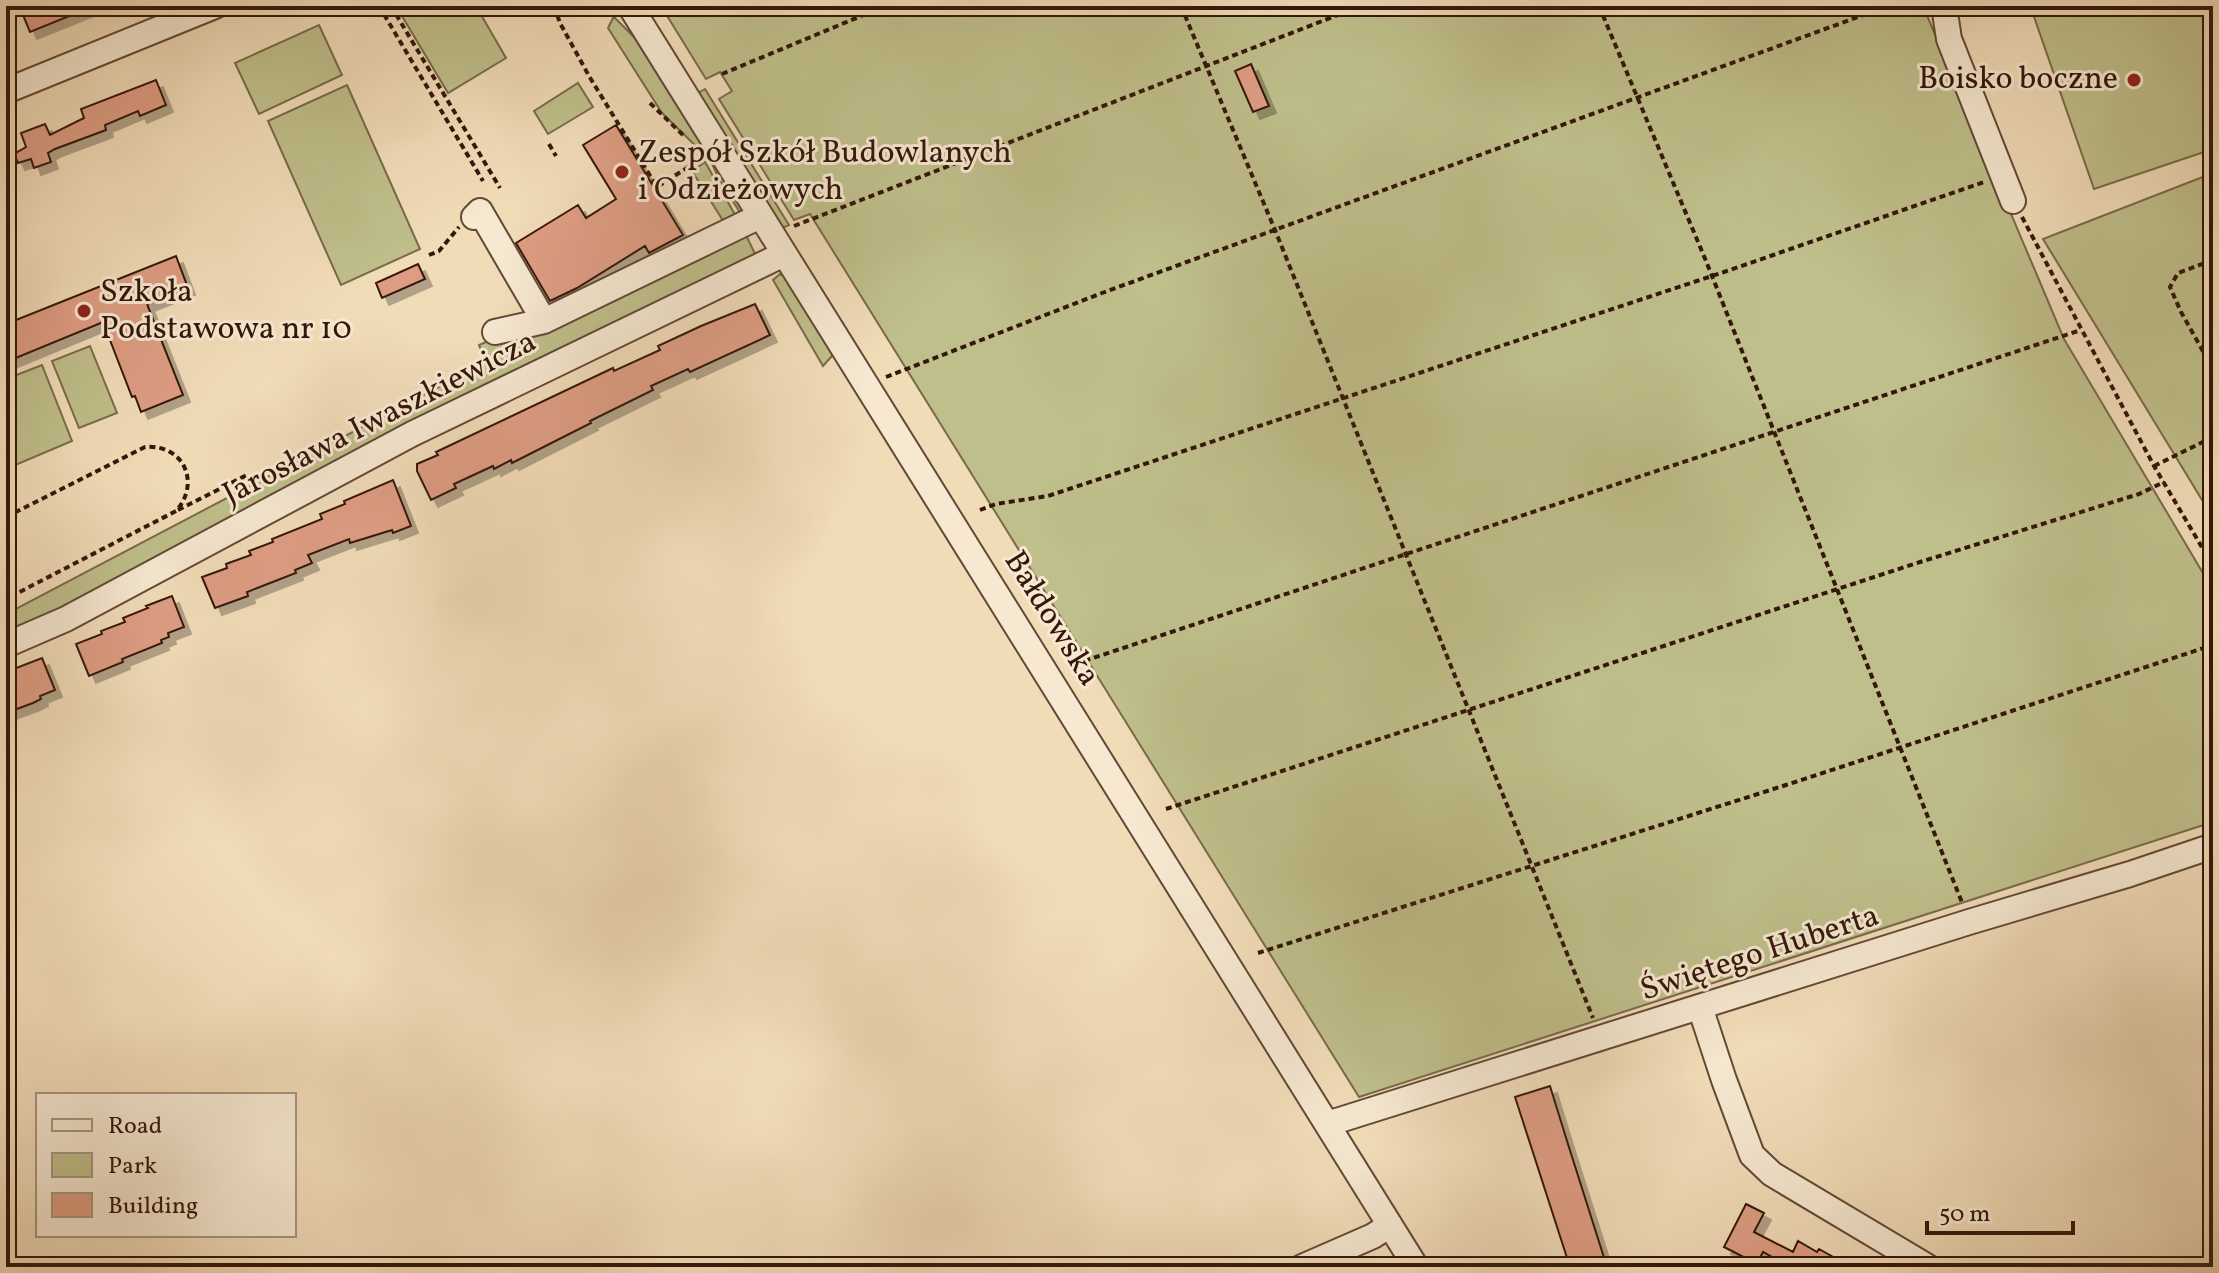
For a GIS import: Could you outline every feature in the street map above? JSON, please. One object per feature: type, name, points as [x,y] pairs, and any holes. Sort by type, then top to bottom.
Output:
[{"type":"street","points":[[6,91],[215,6]]},
{"type":"street","name":"Bałdowska","points":[[630,6],[1416,1267]]},
{"type":"street","points":[[1944,6],[1949,39],[2013,201]]},
{"type":"street","points":[[465,223],[480,211],[544,321]]},
{"type":"street","points":[[495,332],[544,321],[760,216]]},
{"type":"street","name":"Jarosława Iwaszkiewicza","points":[[6,645],[66,619],[412,434],[784,254]]},
{"type":"street","name":"Świętego Huberta","points":[[1327,1124],[2213,846]]},
{"type":"street","points":[[1700,1007],[1752,1155],[1772,1174],[1928,1267]]},
{"type":"street","points":[[1302,1267],[1373,1236],[1390,1225]]},
{"type":"path","points":[[379,6],[483,181]]},
{"type":"path","points":[[391,6],[500,188]]},
{"type":"path","points":[[554,6],[560,23],[608,108],[657,187],[690,166]]},
{"type":"path","points":[[722,74],[885,6]]},
{"type":"path","points":[[1181,6],[1275,230],[1593,1018]]},
{"type":"path","points":[[794,226],[1361,6]]},
{"type":"path","points":[[1599,6],[1969,922]]},
{"type":"path","points":[[886,377],[1102,293],[1888,6]]},
{"type":"path","points":[[650,103],[683,136]]},
{"type":"path","points":[[602,111],[608,108]]},
{"type":"path","points":[[549,144],[556,156]]},
{"type":"path","points":[[749,154],[766,145]]},
{"type":"path","points":[[980,510],[996,504],[1048,496],[1905,211],[2002,175]]},
{"type":"path","points":[[2013,201],[2154,466],[2213,566]]},
{"type":"path","points":[[429,255],[439,251],[465,223]]},
{"type":"path","points":[[2213,260],[2178,273],[2170,287],[2213,369]]},
{"type":"path","points":[[1075,664],[2081,330]]},
{"type":"path","points":[[2154,466],[2213,437]]},
{"type":"path","points":[[6,517],[135,450],[154,446],[169,450],[187,473],[186,496],[176,511]]},
{"type":"path","points":[[6,599],[249,474]]},
{"type":"path","points":[[1166,809],[1837,589],[2139,494],[2164,482]]},
{"type":"path","points":[[1258,953],[2213,645]]},
{"type":"green space","points":[[396,6],[476,6],[506,58],[448,93]]},
{"type":"green space","points":[[661,6],[1923,6],[2064,339],[2213,590],[2213,822],[1359,1097],[810,214],[794,220],[719,99],[732,91],[720,72],[706,79]]},
{"type":"green space","name":"Boisko boczne","points":[[2048,6],[2213,6],[2213,149],[2094,189],[2032,11]]},
{"type":"green space","points":[[613,18],[642,45],[738,200],[741,214],[707,153],[704,154],[662,113],[608,28]]},
{"type":"green space","points":[[319,25],[342,75],[259,114],[235,63]]},
{"type":"green space","points":[[578,83],[593,107],[548,134],[534,111]]},
{"type":"green space","points":[[347,85],[420,249],[341,285],[268,121]]},
{"type":"green space","points":[[705,89],[789,225],[780,225],[698,93]]},
{"type":"green space","points":[[705,162],[738,220],[727,227],[692,171]]},
{"type":"green space","points":[[2213,173],[2213,518],[2043,239]]},
{"type":"green space","points":[[744,231],[756,256],[6,635],[6,614],[486,362],[479,345]]},
{"type":"green space","points":[[780,274],[785,277],[831,349],[832,356],[823,366],[773,280]]},
{"type":"green space","points":[[90,346],[117,413],[79,428],[52,361]]},
{"type":"green space","points":[[42,365],[72,441],[6,469],[6,379]]},
{"type":"building","points":[[35,6],[94,6],[30,32],[23,15],[37,10]]},
{"type":"building","points":[[1251,64],[1269,106],[1253,112],[1235,71]]},
{"type":"building","points":[[156,80],[166,105],[140,116],[138,111],[105,125],[106,130],[55,149],[48,153],[51,162],[34,168],[31,159],[18,163],[14,154],[26,147],[21,133],[45,124],[50,135],[84,118],[81,109]]},
{"type":"building","points":[[616,125],[683,235],[649,253],[645,246],[550,301],[516,243],[578,205],[586,218],[616,199],[583,145]]},
{"type":"building","points":[[176,256],[188,288],[147,304],[183,395],[141,412],[135,396],[132,397],[103,322],[6,362],[6,324]]},
{"type":"building","points":[[418,264],[425,279],[382,298],[376,283]]},
{"type":"building","points":[[755,304],[770,335],[690,372],[688,369],[651,386],[653,390],[591,423],[512,463],[511,460],[494,469],[493,466],[454,484],[456,488],[431,500],[417,471],[417,464],[438,455],[436,452],[613,368],[614,371],[660,350],[658,346],[701,326]]},
{"type":"building","points":[[393,480],[411,526],[350,543],[349,539],[308,555],[312,563],[295,570],[296,573],[215,608],[202,577],[251,555],[249,551],[273,542],[272,539],[322,519],[320,514],[345,504],[344,501]]},
{"type":"building","points":[[172,596],[184,627],[168,633],[169,637],[161,640],[162,643],[89,676],[76,644],[125,622],[123,618],[148,608],[146,606]]},
{"type":"building","points":[[42,658],[55,690],[40,696],[41,699],[33,703],[6,713],[6,672]]},
{"type":"building","points":[[1550,1086],[1607,1267],[1570,1267],[1515,1097]]},
{"type":"building","points":[[1746,1204],[1764,1213],[1754,1232],[1793,1252],[1798,1241],[1851,1267],[1785,1267],[1763,1252],[1757,1264],[1724,1247]]},
{"type":"place","name":"Boisko boczne","points":[[2134,80]]},
{"type":"place","name":"Zespół Szkół Budowlanych i Odzieżowych","points":[[622,172]]},
{"type":"place","name":"Szkoła Podstawowa nr 10","points":[[84,311]]}]
